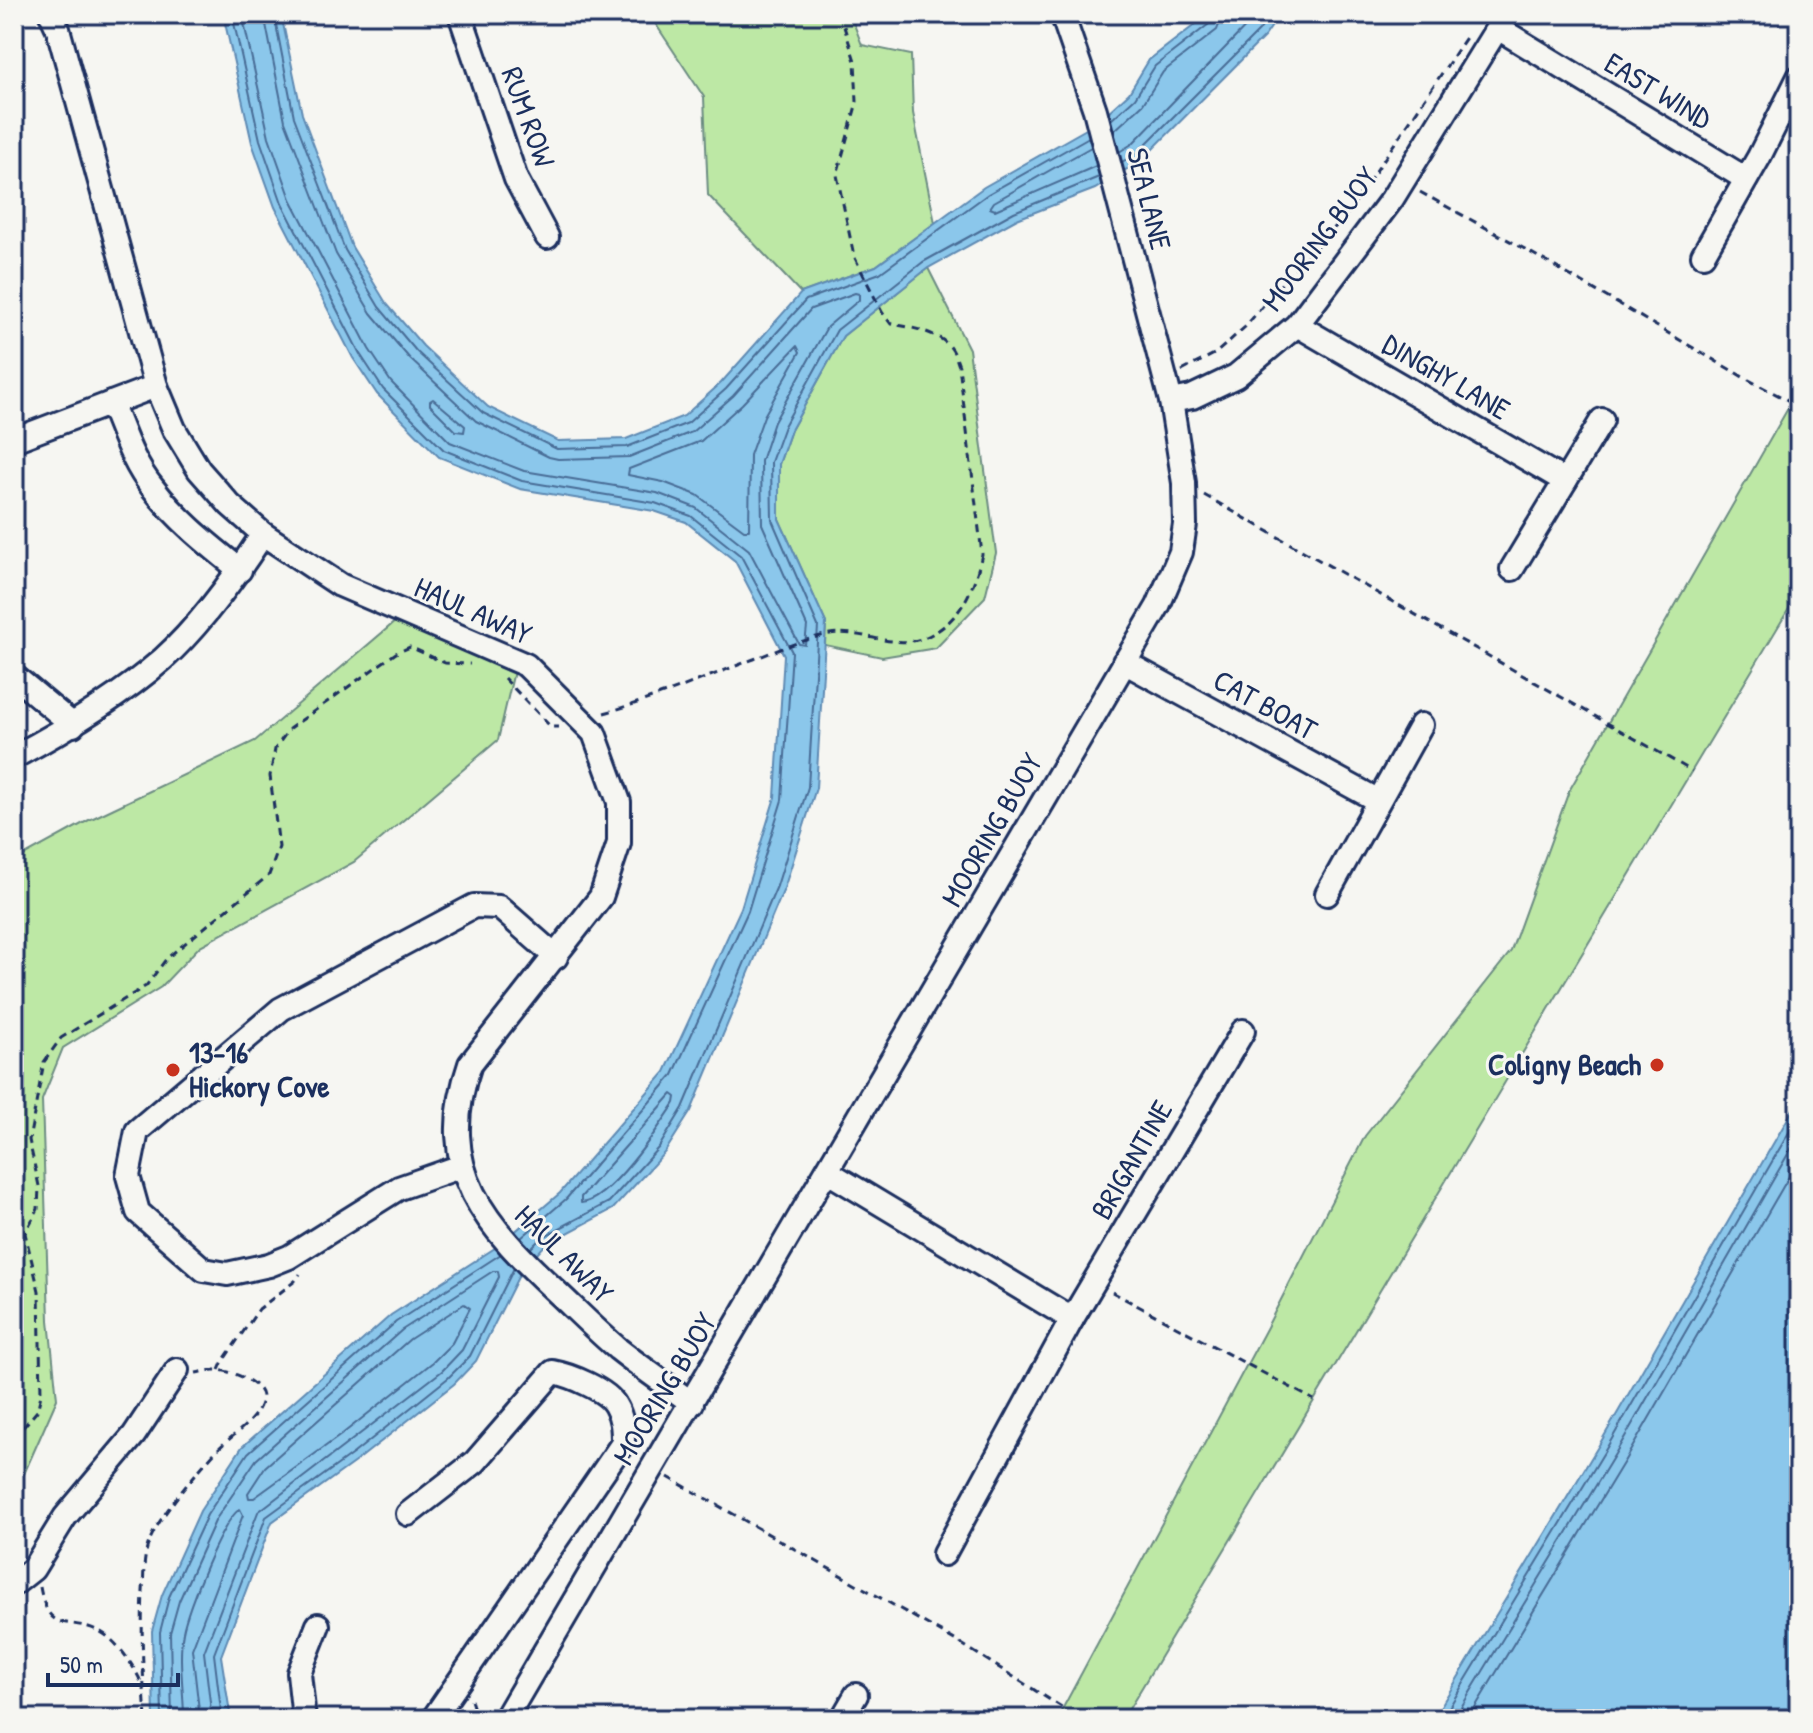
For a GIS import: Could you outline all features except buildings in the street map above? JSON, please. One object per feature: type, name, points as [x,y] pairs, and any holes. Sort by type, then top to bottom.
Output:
[{"type":"street","name":"HAUL AWAY","points":[[51,14],[58,29],[156,386],[174,429],[199,470],[230,505],[263,534],[340,585],[526,665],[594,733],[619,802],[619,843],[601,897],[470,1064],[459,1094],[462,1166],[480,1209],[497,1233],[618,1348],[692,1403]]},
{"type":"street","name":"RUM ROW","points":[[460,14],[516,179],[547,237]]},
{"type":"street","name":"SEA LANE","points":[[1062,14],[1095,110],[1171,401]]},
{"type":"street","name":"EAST WIND","points":[[1502,21],[1746,179]]},
{"type":"street","name":"MOORING BUOY","points":[[505,1719],[1158,606],[1181,552],[1186,501],[1171,401],[1192,397],[1236,376],[1297,325],[1403,182],[1502,21]]},
{"type":"street","points":[[1703,255],[1799,77]]},
{"type":"street","name":"DINGHY LANE","points":[[1297,325],[1565,481]]},
{"type":"street","points":[[14,440],[156,386]]},
{"type":"street","points":[[111,403],[130,449],[151,486],[185,526],[240,570]]},
{"type":"street","points":[[1512,569],[1602,420]]},
{"type":"street","points":[[14,757],[73,725],[163,658],[232,582],[263,534]]},
{"type":"street","name":"CAT BOAT","points":[[1124,662],[1377,800]]},
{"type":"street","points":[[14,676],[73,725]]},
{"type":"street","points":[[1327,894],[1421,725]]},
{"type":"street","points":[[462,1166],[399,1188],[304,1248],[269,1265],[227,1274],[204,1270],[138,1212],[128,1176],[137,1131],[281,1009],[474,906],[499,907],[556,957]]},
{"type":"street","name":"BRIGANTINE","points":[[944,1554],[1072,1319],[1243,1031]]},
{"type":"street","points":[[828,1172],[1072,1319]]},
{"type":"street","points":[[14,1584],[33,1569],[65,1517],[187,1372]]},
{"type":"street","points":[[408,1514],[475,1462],[553,1372],[573,1376],[614,1402],[623,1422],[623,1443],[433,1719]]},
{"type":"street","points":[[304,1719],[299,1673],[318,1625]]},
{"type":"street","points":[[842,1719],[856,1695]]},
{"type":"path","points":[[502,675],[551,727],[569,727],[581,720],[830,634],[860,634],[890,642],[924,638],[943,627],[962,608],[975,584],[982,554],[959,366],[951,348],[939,339],[891,324],[860,268],[849,239],[837,175],[857,102],[855,61],[840,14]]},
{"type":"path","points":[[1173,376],[1216,353],[1245,327],[1293,270],[1345,217],[1468,36]]},
{"type":"path","points":[[1403,182],[1799,406]]},
{"type":"path","points":[[1184,483],[1692,771]]},
{"type":"path","points":[[14,1438],[37,1411],[41,1395],[39,1291],[25,1233],[38,1209],[39,1186],[29,1140],[44,1062],[61,1038],[146,986],[167,958],[269,875],[279,847],[270,776],[275,749],[289,729],[396,653],[410,647],[445,663],[480,665]]},
{"type":"path","points":[[219,1370],[259,1309],[300,1276],[304,1248]]},
{"type":"path","points":[[1094,1283],[1314,1400]]},
{"type":"path","points":[[146,1719],[142,1606],[149,1540],[208,1460],[257,1411],[262,1399],[255,1385],[219,1370],[187,1372]]},
{"type":"path","points":[[653,1469],[921,1620],[1063,1708],[1072,1719]]},
{"type":"path","points":[[33,1569],[42,1599],[56,1620],[102,1632],[128,1661],[144,1688]]},
{"type":"green space","points":[[649,14],[850,14],[862,45],[911,55],[913,113],[935,223],[876,266],[801,293],[708,195],[704,97]]},
{"type":"green space","points":[[928,268],[969,349],[996,553],[985,597],[936,648],[882,657],[825,645],[826,623],[779,519],[779,464],[791,430],[843,336]]},
{"type":"green space","points":[[1799,389],[1799,592],[1123,1719],[1057,1719],[1267,1327],[1365,1136],[1511,951],[1569,791]]},
{"type":"green space","points":[[396,621],[515,667],[498,740],[354,862],[200,946],[161,987],[63,1048],[42,1100],[49,1320],[57,1399],[24,1474],[14,1480],[14,861],[89,820],[255,741]]},
{"type":"water","points":[[223,14],[281,14],[302,114],[352,247],[386,303],[423,346],[488,407],[558,441],[626,439],[684,416],[721,383],[801,293],[876,266],[984,187],[1095,124],[1129,93],[1149,60],[1209,14],[1280,14],[1265,36],[1143,159],[1095,189],[1017,219],[928,268],[843,336],[791,430],[779,464],[779,519],[826,623],[816,788],[784,889],[691,1111],[665,1152],[613,1209],[545,1245],[520,1273],[476,1361],[454,1384],[272,1522],[221,1656],[231,1719],[154,1719],[152,1631],[162,1595],[200,1511],[242,1447],[391,1315],[498,1246],[560,1193],[665,1072],[741,908],[775,797],[784,655],[735,561],[686,522],[654,511],[520,489],[439,457],[377,394],[353,358],[275,207],[252,143]]},
{"type":"water","points":[[1799,1099],[1799,1719],[1433,1719],[1599,1445]]},
{"type":"place","name":"Coligny Beach","points":[[1657,1065]]},
{"type":"place","name":"13-16 Hickory Cove","points":[[173,1070]]}]
